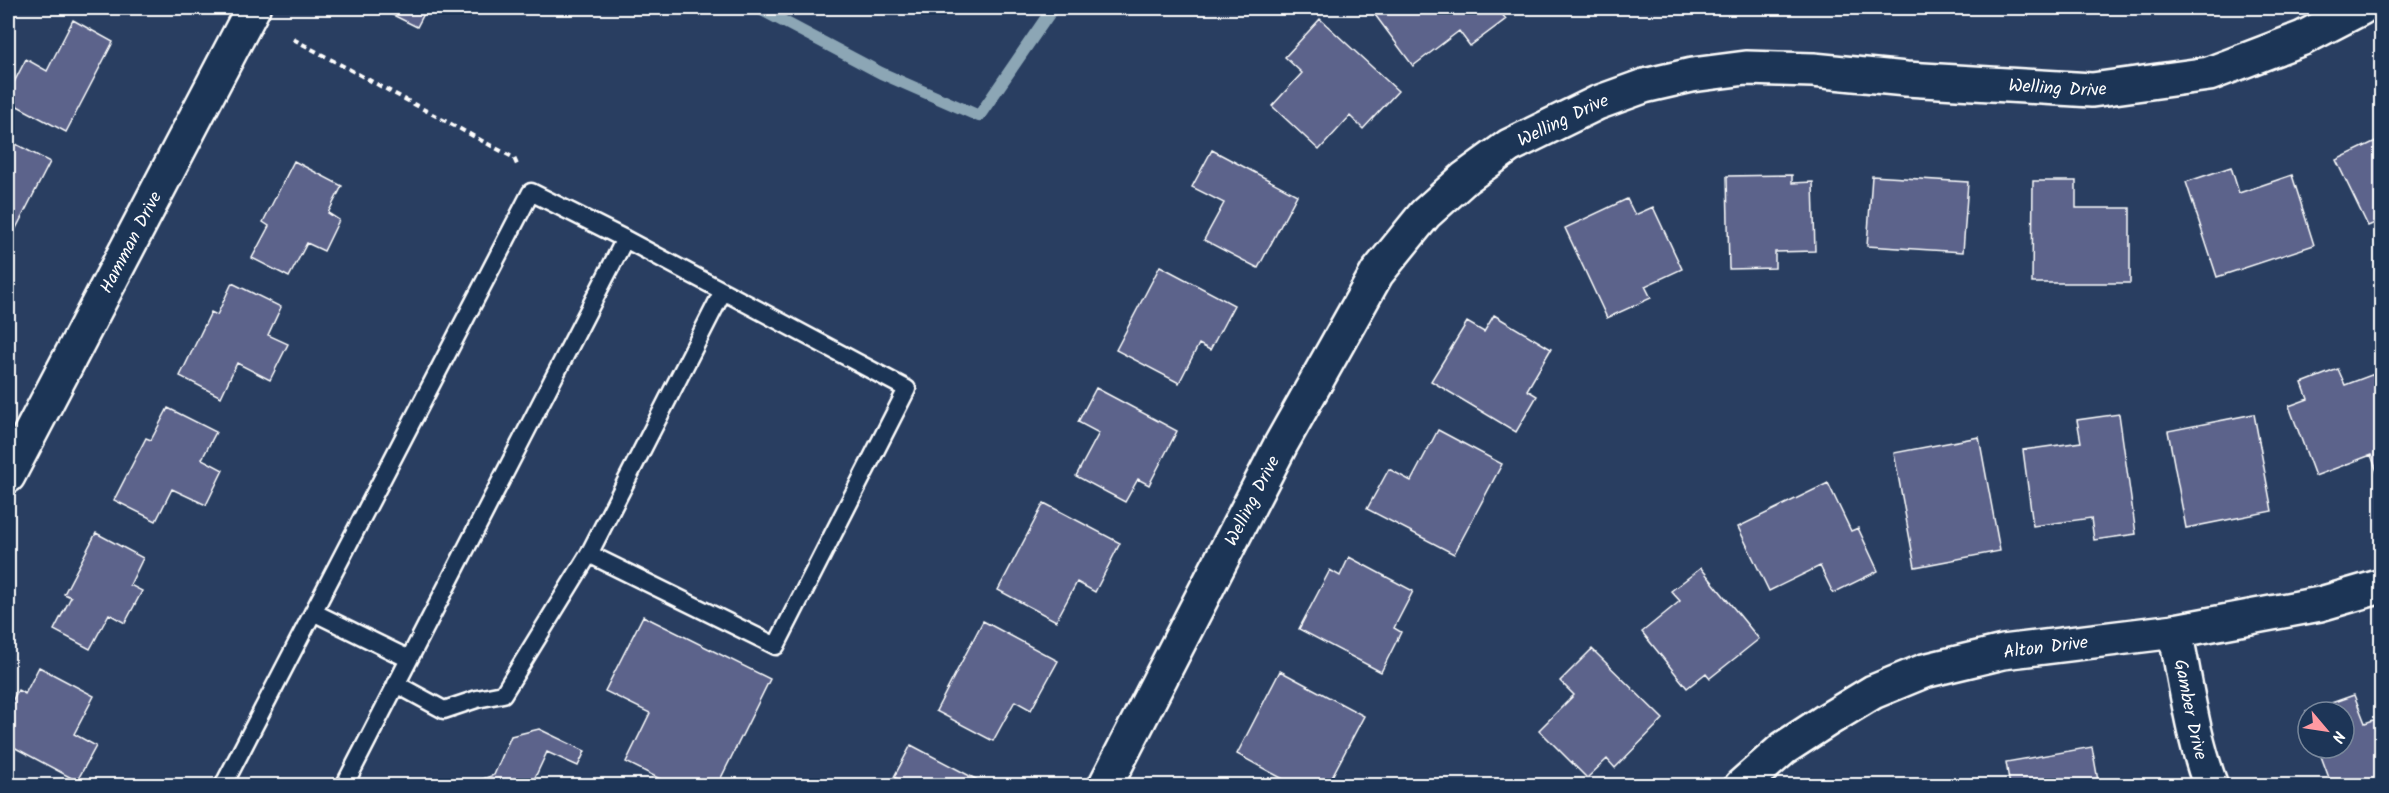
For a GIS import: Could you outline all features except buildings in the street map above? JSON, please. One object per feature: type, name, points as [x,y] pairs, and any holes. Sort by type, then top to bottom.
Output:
[{"type":"street","name":"Hamman Drive","points":[[8,476],[253,8]]},
{"type":"street","name":"Welling Drive","points":[[1105,786],[1281,444],[1377,273],[1425,214],[1465,178],[1509,146],[1566,116],[1644,86],[1692,75],[1746,68],[1813,70],[2092,90],[2209,74],[2303,38],[2361,8]]},
{"type":"street","name":"Alton Drive","points":[[1741,786],[1784,748],[1827,720],[1873,692],[1924,671],[2003,652],[2175,631],[2320,604],[2382,586]]},
{"type":"street","name":"Gamber Drive","points":[[2175,631],[2191,719],[2211,786]]},
{"type":"lane","points":[[223,786],[531,192],[625,239],[907,389],[776,646],[589,554]]},
{"type":"lane","points":[[344,786],[625,239]]},
{"type":"lane","points":[[396,684],[444,710],[477,699],[503,694],[589,554],[723,291]]},
{"type":"lane","points":[[313,612],[409,659]]},
{"type":"path","points":[[293,39],[514,158],[531,192]]},
{"type":"waterway","points":[[758,8],[881,73],[979,116],[1053,8]]}]
